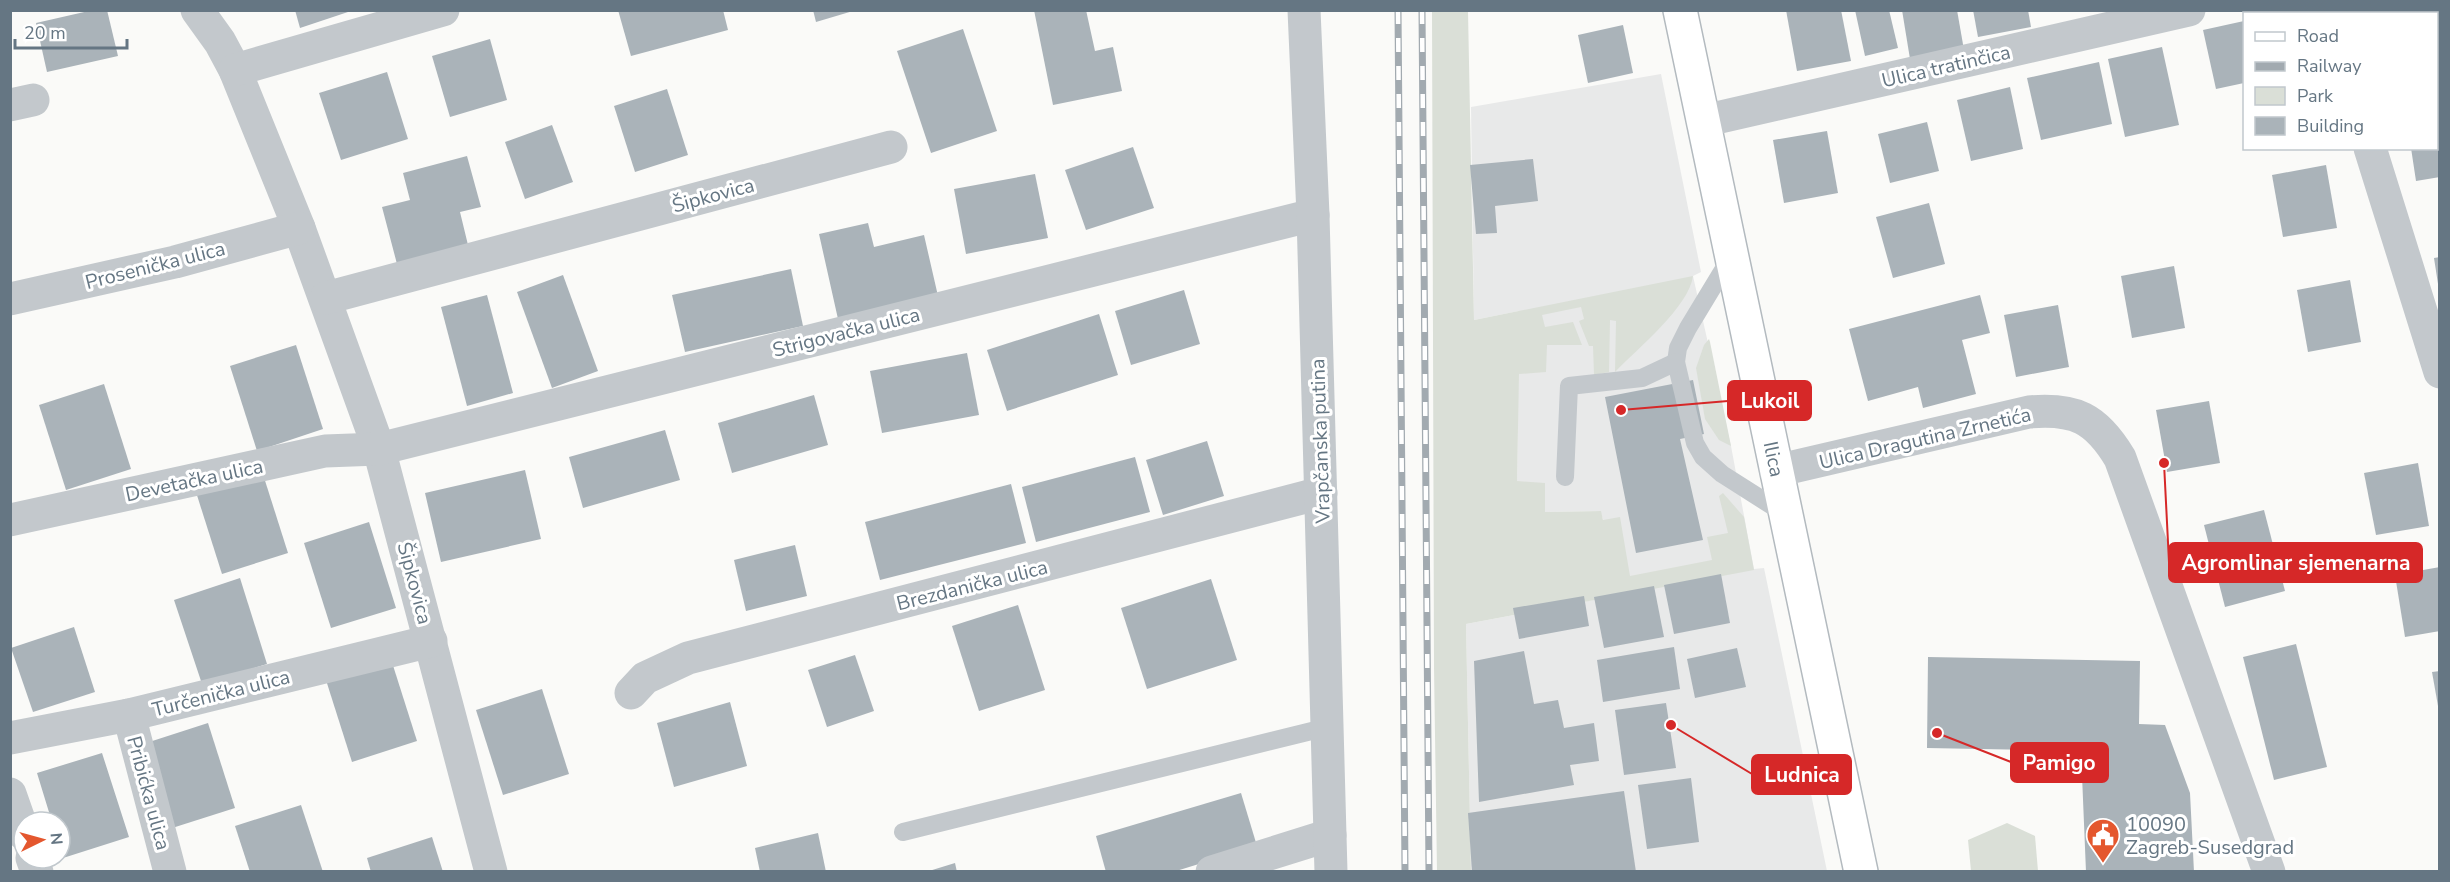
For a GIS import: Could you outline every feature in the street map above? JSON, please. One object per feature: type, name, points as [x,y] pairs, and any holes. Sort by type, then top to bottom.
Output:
[{"type":"main road","name":"Ilica","points":[[1680,10],[1861,872]]},
{"type":"street","name":"Šipkovica","points":[[197,10],[220,42],[235,70],[300,228],[379,449],[491,872]]},
{"type":"street","points":[[235,70],[443,10]]},
{"type":"street","name":"Vrapčanska putina","points":[[1304,10],[1313,215],[1331,872]]},
{"type":"street","name":"Ulica tratinčica","points":[[1703,121],[2188,10]]},
{"type":"street","name":"Šipkovica","points":[[326,298],[891,147]]},
{"type":"street","points":[[2371,150],[2439,372]]},
{"type":"street","name":"Strigovačka ulica","points":[[379,449],[1313,215]]},
{"type":"street","name":"Prosenička ulica","points":[[10,299],[175,262],[300,228]]},
{"type":"street","name":"Ulica Dragutina Zrnetića","points":[[1776,471],[2029,412],[2052,410],[2074,414],[2092,424],[2107,437],[2120,458],[2269,872]]},
{"type":"street","name":"Devetačka ulica","points":[[10,520],[325,451],[379,449]]},
{"type":"street","name":"Brezdanička ulica","points":[[631,693],[645,678],[688,658],[1321,493]]},
{"type":"street","name":"Turčenička ulica","points":[[10,738],[129,716],[431,642]]},
{"type":"street","name":"Pribićka ulica","points":[[129,716],[170,872]]},
{"type":"street","points":[[10,794],[16,810]]},
{"type":"street","points":[[1212,872],[1330,835]]},
{"type":"lane","points":[[1731,257],[1688,328],[1678,348],[1676,362],[1695,443],[1703,457],[1722,474],[1786,514]]},
{"type":"lane","points":[[1565,477],[1569,386],[1642,378],[1676,362]]},
{"type":"lane","points":[[903,832],[1328,727]]},
{"type":"shaded area","points":[[1661,74],[1701,272],[1693,276],[1731,446],[1754,569],[1764,568],[1827,871],[1471,871],[1466,624],[1630,593],[1600,511],[1545,512],[1517,481],[1519,311],[1474,320],[1471,107]]},
{"type":"green space","points":[[1432,11],[1468,11],[1474,320],[1693,276],[1682,301],[1672,314],[1615,372],[1616,321],[1610,320],[1609,372],[1594,375],[1593,346],[1589,346],[1579,321],[1584,319],[1581,307],[1542,315],[1545,327],[1573,322],[1582,345],[1547,345],[1546,372],[1519,374],[1517,481],[1545,483],[1545,512],[1601,511],[1603,520],[1620,517],[1630,576],[1712,560],[1707,537],[1728,533],[1719,496],[1723,493],[1744,517],[1754,570],[1466,624],[1471,872],[1437,871],[1434,667]]},
{"type":"green space","points":[[1709,339],[1731,446],[1719,440],[1705,419],[1696,368],[1704,345]]},
{"type":"green space","points":[[2007,823],[2035,836],[2038,871],[1971,871],[1968,840]]},
{"type":"building","points":[[93,10],[107,10],[118,56],[47,72],[36,23]]},
{"type":"building","points":[[295,10],[351,10],[351,11],[300,28]]},
{"type":"building","points":[[618,10],[723,10],[728,30],[631,56]]},
{"type":"building","points":[[813,10],[852,10],[853,11],[816,22]]},
{"type":"building","points":[[1034,10],[1086,10],[1095,51],[1113,47],[1122,91],[1053,105]]},
{"type":"building","points":[[1786,10],[1841,10],[1851,61],[1797,71]]},
{"type":"building","points":[[1855,10],[1889,10],[1898,48],[1865,56]]},
{"type":"building","points":[[1902,10],[1957,10],[1964,50],[1910,59]]},
{"type":"building","points":[[1973,10],[2028,10],[2031,27],[1978,37]]},
{"type":"building","points":[[2366,10],[2425,10],[2425,12],[2366,12]]},
{"type":"building","points":[[2243,21],[2243,83],[2216,89],[2203,30]]},
{"type":"building","points":[[1623,25],[1633,73],[1588,83],[1578,35]]},
{"type":"building","points":[[963,29],[997,131],[931,153],[897,51]]},
{"type":"building","points":[[490,39],[507,100],[450,117],[432,56]]},
{"type":"building","points":[[2162,47],[2179,125],[2125,137],[2108,59]]},
{"type":"building","points":[[2099,62],[2112,124],[2041,140],[2027,78]]},
{"type":"building","points":[[387,72],[408,139],[341,160],[319,93]]},
{"type":"building","points":[[2010,87],[2023,149],[1971,161],[1957,100]]},
{"type":"building","points":[[667,89],[688,155],[635,172],[614,106]]},
{"type":"building","points":[[2438,112],[2440,112],[2440,177],[2416,181],[2411,150],[2438,150]]},
{"type":"building","points":[[1927,122],[1939,171],[1890,183],[1878,134]]},
{"type":"building","points":[[552,125],[573,182],[525,199],[505,142]]},
{"type":"building","points":[[1827,131],[1838,193],[1784,203],[1773,140]]},
{"type":"building","points":[[1133,147],[1154,208],[1086,230],[1065,170]]},
{"type":"building","points":[[467,156],[481,207],[460,212],[468,245],[397,264],[382,207],[410,200],[403,173]]},
{"type":"building","points":[[1533,159],[1538,201],[1495,206],[1497,233],[1476,234],[1470,165]]},
{"type":"building","points":[[2326,165],[2337,228],[2283,237],[2272,175]]},
{"type":"building","points":[[1035,174],[1048,238],[966,254],[954,189]]},
{"type":"building","points":[[1929,203],[1945,264],[1893,278],[1876,217]]},
{"type":"building","points":[[868,223],[874,247],[924,235],[938,296],[838,319],[819,234]]},
{"type":"building","points":[[2440,257],[2440,283],[2438,284],[2434,258]]},
{"type":"building","points":[[2174,266],[2185,328],[2132,338],[2121,276]]},
{"type":"building","points":[[791,269],[803,326],[685,352],[672,295]]},
{"type":"building","points":[[563,275],[598,371],[552,388],[517,292]]},
{"type":"building","points":[[2350,280],[2361,342],[2308,352],[2297,290]]},
{"type":"building","points":[[1184,290],[1200,344],[1131,365],[1115,311]]},
{"type":"building","points":[[487,295],[513,393],[467,406],[441,307]]},
{"type":"building","points":[[1980,295],[1990,333],[1962,340],[1976,394],[1923,408],[1918,387],[1868,401],[1849,329]]},
{"type":"building","points":[[2058,305],[2069,367],[2016,377],[2004,315]]},
{"type":"building","points":[[1099,314],[1118,375],[1007,411],[987,350]]},
{"type":"building","points":[[296,345],[323,429],[257,451],[230,366]]},
{"type":"building","points":[[967,353],[979,415],[882,433],[870,371]]},
{"type":"building","points":[[1693,380],[1704,434],[1680,439],[1703,540],[1636,553],[1605,397]]},
{"type":"building","points":[[104,384],[131,469],[66,490],[39,405]]},
{"type":"building","points":[[814,395],[828,445],[732,473],[718,423]]},
{"type":"building","points":[[2209,401],[2220,463],[2167,472],[2156,410]]},
{"type":"building","points":[[665,430],[680,480],[583,508],[569,457]]},
{"type":"building","points":[[1207,441],[1224,496],[1163,515],[1146,460]]},
{"type":"building","points":[[1135,457],[1150,512],[1036,542],[1022,487]]},
{"type":"building","points":[[2418,463],[2429,526],[2376,535],[2364,473]]},
{"type":"building","points":[[261,468],[288,553],[222,574],[195,489]]},
{"type":"building","points":[[525,470],[541,539],[441,562],[425,493]]},
{"type":"building","points":[[1011,484],[1026,543],[880,580],[865,522]]},
{"type":"building","points":[[2264,510],[2285,591],[2225,607],[2204,525]]},
{"type":"building","points":[[369,522],[396,608],[331,628],[304,543]]},
{"type":"building","points":[[795,545],[807,596],[746,611],[734,560]]},
{"type":"building","points":[[2440,567],[2440,631],[2405,637],[2395,575]]},
{"type":"building","points":[[1721,574],[1730,623],[1674,634],[1664,585]]},
{"type":"building","points":[[240,578],[267,664],[202,684],[174,600]]},
{"type":"building","points":[[1211,579],[1237,660],[1147,689],[1121,608]]},
{"type":"building","points":[[1654,586],[1664,637],[1604,648],[1594,597]]},
{"type":"building","points":[[1584,596],[1589,626],[1519,639],[1513,608]]},
{"type":"building","points":[[1018,605],[1045,690],[979,711],[952,626]]},
{"type":"building","points":[[74,627],[95,692],[33,712],[11,648]]},
{"type":"building","points":[[2296,644],[2327,767],[2274,780],[2243,657]]},
{"type":"building","points":[[1674,647],[1680,689],[1603,702],[1597,660]]},
{"type":"building","points":[[1737,648],[1746,687],[1695,698],[1687,659]]},
{"type":"building","points":[[1524,651],[1534,704],[1558,700],[1564,728],[1594,723],[1599,761],[1570,765],[1574,785],[1479,802],[1474,661]]},
{"type":"building","points":[[855,655],[874,711],[827,727],[808,670]]},
{"type":"building","points":[[390,656],[417,741],[352,762],[325,677]]},
{"type":"building","points":[[1928,657],[2140,661],[2139,724],[2165,725],[2190,793],[2194,872],[2086,872],[2081,751],[1927,748]]},
{"type":"building","points":[[2440,671],[2440,706],[2438,706],[2432,672]]},
{"type":"building","points":[[542,689],[569,774],[503,795],[476,710]]},
{"type":"building","points":[[730,702],[747,766],[674,787],[657,723]]},
{"type":"building","points":[[1666,703],[1676,768],[1624,775],[1615,710]]},
{"type":"building","points":[[208,723],[235,808],[169,829],[143,744]]},
{"type":"building","points":[[102,753],[129,837],[72,855],[72,810],[48,810],[37,773]]},
{"type":"building","points":[[1691,778],[1699,842],[1647,849],[1638,785]]},
{"type":"building","points":[[1624,791],[1636,872],[1472,872],[1468,813]]},
{"type":"building","points":[[1241,793],[1257,846],[1173,872],[1106,872],[1096,836]]},
{"type":"building","points":[[301,805],[323,872],[250,872],[235,826]]},
{"type":"building","points":[[818,833],[826,872],[760,872],[755,848]]},
{"type":"building","points":[[432,837],[443,872],[371,872],[367,858]]},
{"type":"building","points":[[955,863],[957,872],[929,872],[929,871]]},
{"type":"railway","points":[[1398,10],[1405,872]]},
{"type":"railway","points":[[1422,10],[1429,872]]},
{"type":"place","name":"Lukoil","points":[[1621,410]]},
{"type":"place","name":"Agromlinar sjemenarna","points":[[2164,463]]},
{"type":"place","name":"Ludnica","points":[[1671,725]]},
{"type":"place","name":"Pamigo","points":[[1937,733]]},
{"type":"place","name":"10090 Zagreb-Susedgrad","points":[[2103,864]]}]
